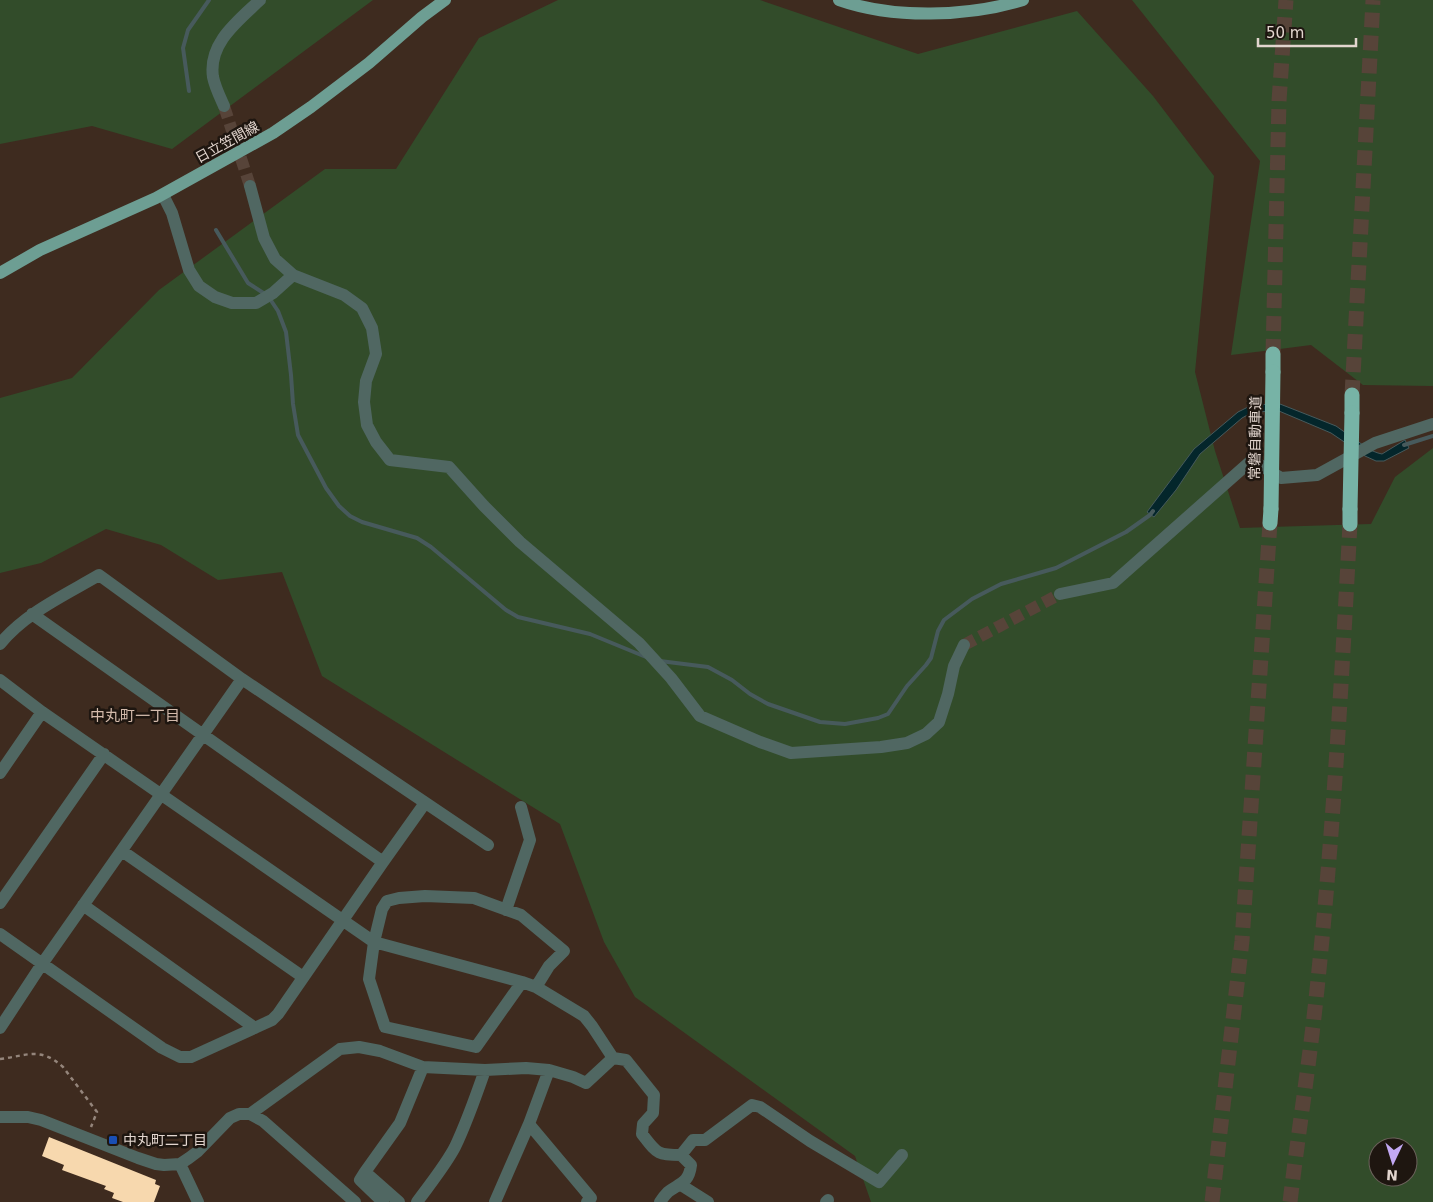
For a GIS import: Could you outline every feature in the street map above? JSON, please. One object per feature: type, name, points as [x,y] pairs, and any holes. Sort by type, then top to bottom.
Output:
[{"type":"highway","name":"常磐自動車道","points":[[1270,516],[1273,354]]},
{"type":"highway","points":[[1350,517],[1352,395]]},
{"type":"main road","name":"日立笠間線","points":[[0,273],[40,250],[162,195],[273,133],[369,63],[422,17],[445,0]]},
{"type":"main road","points":[[839,0],[899,12],[934,13],[965,12],[1023,0]]},
{"type":"street","points":[[224,106],[213,78],[213,56],[219,43],[232,27],[260,0]]},
{"type":"street","points":[[250,186],[264,238],[275,259],[293,276],[344,295],[362,308],[372,328],[376,354],[366,381],[364,402],[367,425],[376,442],[390,460],[449,467],[520,542],[639,643],[671,678],[700,716],[791,753],[881,747],[907,742],[926,734],[939,722],[954,666],[964,646]]},
{"type":"street","points":[[162,195],[172,213],[188,270],[200,286],[215,297],[232,304],[256,303],[274,293],[293,276]]},
{"type":"street","points":[[1060,594],[1113,583],[1252,460],[1281,478],[1317,475],[1375,443],[1433,424]]},
{"type":"street","points":[[0,644],[32,614],[99,575],[242,679],[488,845]]},
{"type":"street","points":[[32,614],[383,862]]},
{"type":"street","points":[[1,1023],[242,679]]},
{"type":"street","points":[[0,680],[42,712],[374,942],[522,982],[536,987],[584,1016],[613,1058],[626,1060],[654,1094],[653,1113],[643,1124],[642,1134],[655,1150],[664,1155],[681,1155],[691,1164],[690,1172],[681,1185],[667,1193],[660,1202]]},
{"type":"street","points":[[0,773],[42,712]]},
{"type":"street","points":[[0,903],[104,754]]},
{"type":"street","points":[[0,934],[162,1048],[180,1057],[191,1056],[272,1020],[278,1014],[425,803]]},
{"type":"street","points":[[506,910],[530,840],[521,807]]},
{"type":"street","points":[[122,851],[303,977]]},
{"type":"street","points":[[522,982],[476,1047],[385,1027],[369,980],[374,942],[382,909],[387,901],[399,898],[425,896],[474,898],[521,915],[564,951],[549,966],[536,987]]},
{"type":"street","points":[[84,905],[255,1028]]},
{"type":"street","points":[[250,1114],[340,1049],[359,1047],[380,1051],[423,1067],[485,1070],[526,1068],[549,1070],[586,1083],[613,1058]]},
{"type":"street","points":[[383,1202],[360,1180],[400,1123],[423,1067]]},
{"type":"street","points":[[417,1202],[446,1162],[455,1146],[485,1070]]},
{"type":"street","points":[[495,1202],[529,1124],[549,1070]]},
{"type":"street","points":[[681,1155],[694,1140],[705,1140],[752,1105],[760,1106],[810,1141],[879,1182],[902,1155]]},
{"type":"street","points":[[0,1117],[28,1117],[42,1120],[138,1158],[156,1164],[174,1165],[180,1164],[197,1152],[230,1118],[239,1114],[250,1114],[264,1121],[355,1202]]},
{"type":"street","points":[[529,1124],[591,1198],[587,1202]]},
{"type":"street","points":[[180,1164],[198,1202]]},
{"type":"street","points":[[365,1172],[399,1202]]},
{"type":"street","points":[[681,1185],[708,1202]]},
{"type":"path","points":[[0,1059],[21,1055],[47,1055],[63,1067],[97,1112]]},
{"type":"green space","points":[[0,0],[373,0],[172,149],[92,126],[0,144]]},
{"type":"green space","points":[[558,0],[760,0],[918,54],[1077,11],[1153,96],[1214,176],[1195,372],[1215,451],[1240,528],[1371,524],[1395,477],[1433,448],[1433,1202],[871,1202],[855,1156],[635,997],[604,942],[560,824],[322,676],[282,572],[218,580],[161,545],[106,529],[41,563],[0,573],[0,398],[72,378],[159,290],[325,169],[396,169],[479,38]]},
{"type":"green space","points":[[1132,0],[1433,0],[1433,386],[1363,385],[1311,345],[1231,355],[1260,161]]},
{"type":"water","points":[[1280,404],[1336,426],[1370,450],[1378,453],[1382,454],[1405,440],[1409,448],[1384,461],[1376,461],[1365,456],[1331,433],[1279,411],[1253,412],[1242,418],[1200,454],[1176,490],[1154,517],[1147,512],[1194,449],[1238,412],[1252,405]]},
{"type":"building","points":[[49,1137],[156,1180],[155,1184],[160,1186],[154,1202],[123,1202],[112,1198],[114,1193],[104,1189],[106,1186],[62,1170],[64,1165],[42,1156]]},
{"type":"waterway","points":[[189,91],[183,48],[188,30],[209,0]]},
{"type":"waterway","points":[[216,230],[248,283],[268,296],[278,311],[286,332],[298,435],[326,488],[339,506],[350,516],[362,522],[417,538],[431,547],[506,610],[518,617],[590,634],[646,657]]},
{"type":"waterway","points":[[1404,445],[1433,436]]},
{"type":"waterway","points":[[660,661],[708,667],[732,680],[750,694],[768,704],[820,722],[845,724],[878,718],[888,714],[907,686],[931,658],[938,631],[944,620],[972,599],[1001,584],[1056,568],[1126,532],[1153,511]]},
{"type":"tunnel","points":[[1273,354],[1279,101],[1286,0]]},
{"type":"tunnel","points":[[1352,395],[1373,0]]},
{"type":"tunnel","points":[[224,106],[250,186]]},
{"type":"tunnel","points":[[1212,1202],[1242,941],[1270,523]]},
{"type":"tunnel","points":[[1290,1202],[1313,1026],[1326,901],[1350,524]]},
{"type":"tunnel","points":[[964,645],[1060,594]]},
{"type":"place","name":"中丸町二丁目","points":[[113,1140]]},
{"type":"district","name":"中丸町一丁目","points":[[135,716]]}]
